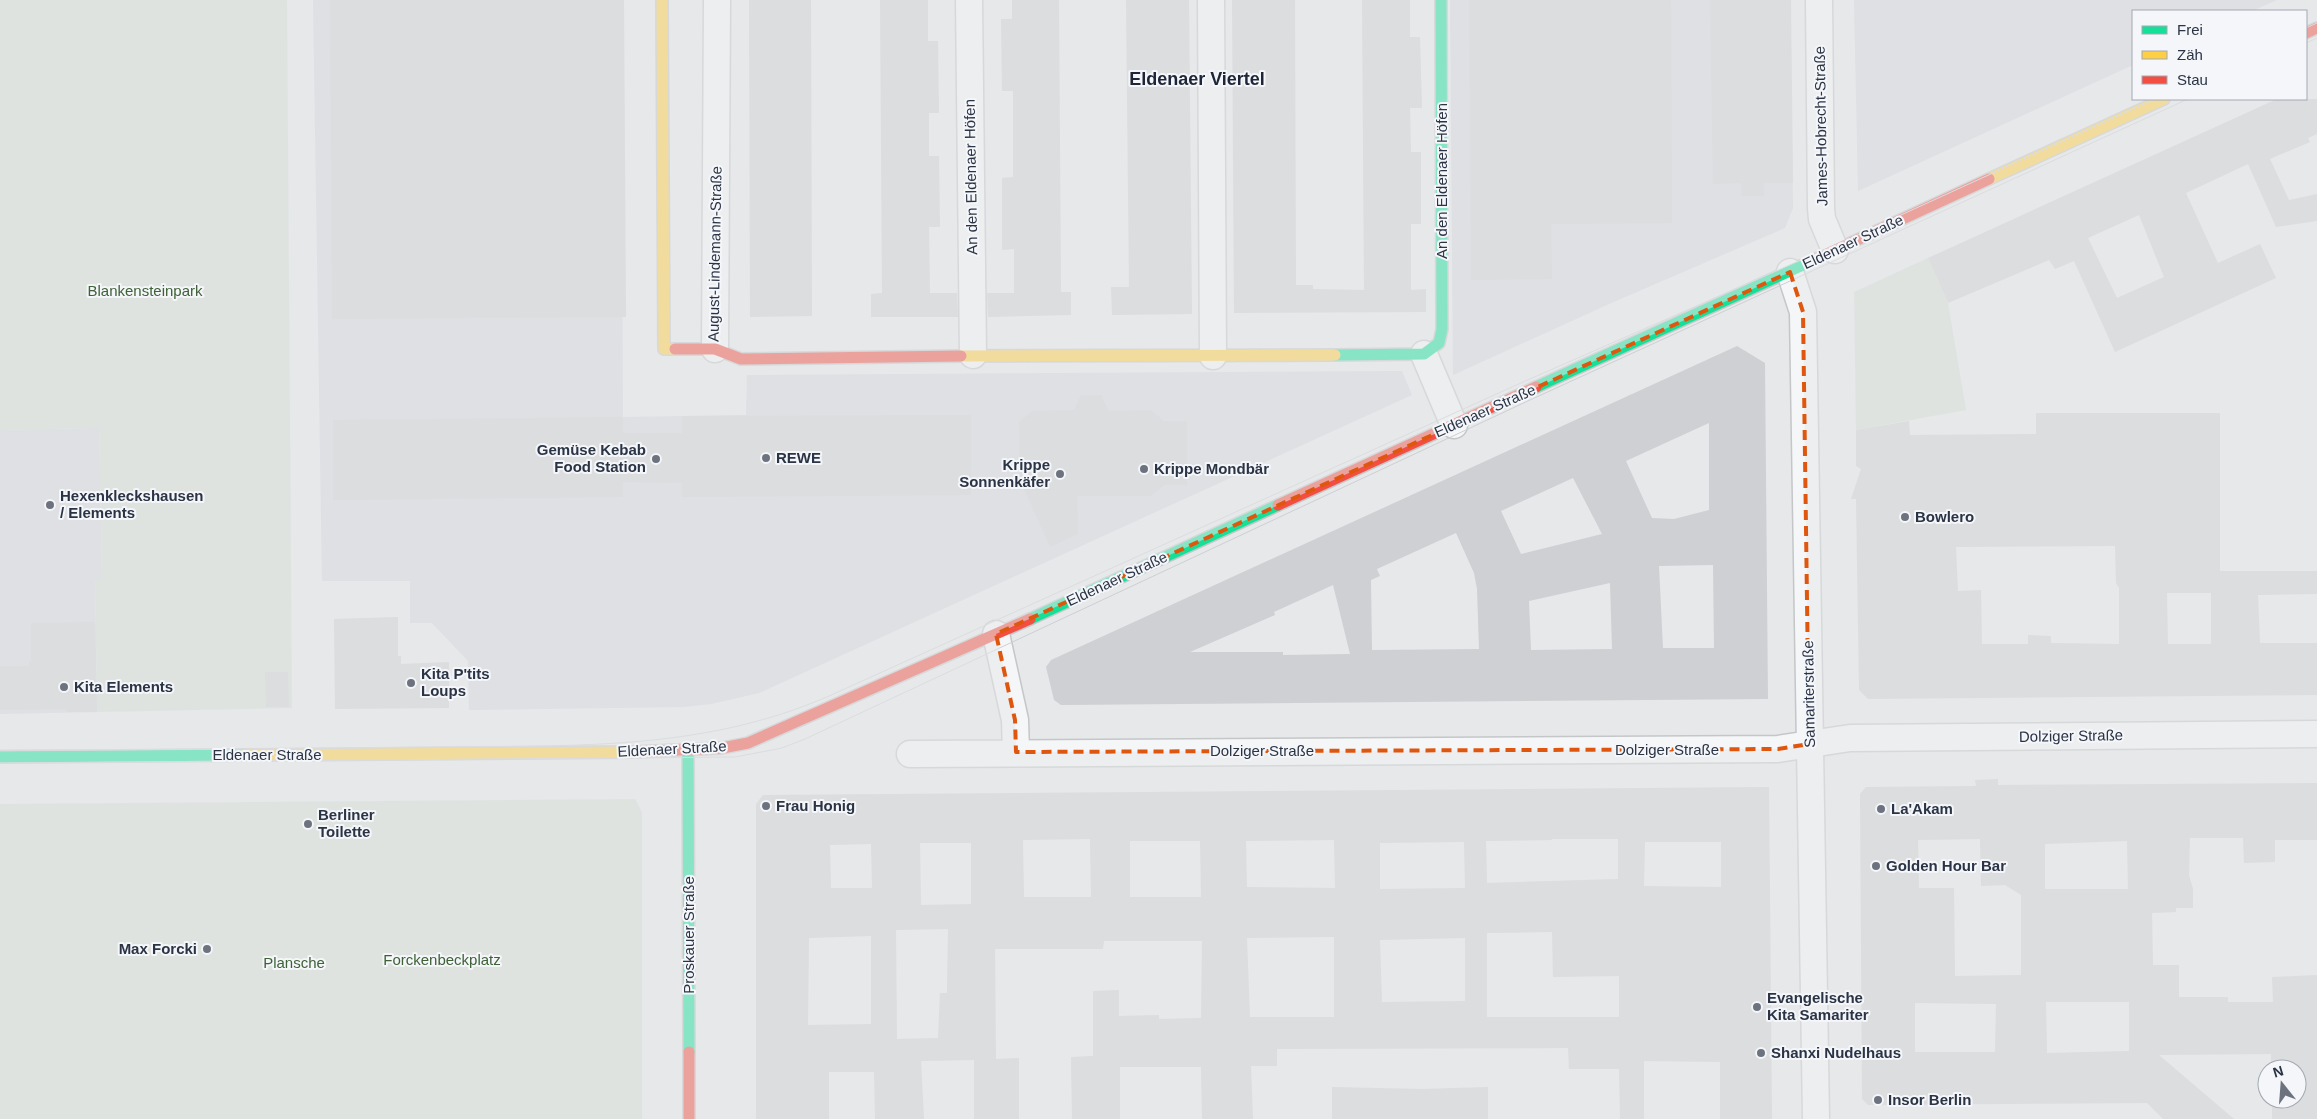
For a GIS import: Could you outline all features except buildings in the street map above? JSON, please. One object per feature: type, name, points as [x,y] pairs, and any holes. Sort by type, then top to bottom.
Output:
[{"type":"street","name":"August-Lindemann-Straße","points":[[662,0],[664,349],[715,349],[717,0]]},
{"type":"street","name":"An den Eldenaer Höfen","points":[[969,0],[973,355]]},
{"type":"street","points":[[1211,0],[1213,356]]},
{"type":"street","name":"An den Eldenaer Höfen","points":[[1424,354],[1439,343],[1442,329],[1441,0]]},
{"type":"street","name":"James-Hobrecht-Straße","points":[[1819,0],[1821,208],[1822,219],[1835,250]]},
{"type":"street","name":"Eldenaer Straße","points":[[0,757],[688,751],[748,743],[996,634],[1790,272],[2162,100]]},
{"type":"street","name":"Samariterstraße","points":[[1790,272],[1803,312],[1816,1119]]},
{"type":"street","points":[[715,349],[741,360],[973,355],[1213,356],[1424,354],[1454,425]]},
{"type":"street","points":[[996,634],[1016,720],[1016,752]]},
{"type":"street","name":"Dolziger Straße","points":[[910,754],[1778,749],[1850,738],[2317,734]]},
{"type":"street","name":"Proskauer Straße","points":[[688,751],[689,1119]]},
{"type":"highlighted area","points":[[1790,272],[1803,312],[1809,744],[1778,749],[1016,752],[1015,720],[996,634]]},
{"type":"shaded area","points":[[313,0],[621,0],[623,417],[746,415],[747,375],[1402,371],[1412,395],[759,693],[711,704],[684,707],[469,710],[468,661],[432,623],[410,623],[410,581],[322,581]]},
{"type":"shaded area","points":[[1450,0],[1790,0],[1793,208],[1785,228],[1609,304],[1453,375]]},
{"type":"shaded area","points":[[1854,0],[2277,0],[2254,10],[2132,10],[2132,65],[1858,191]]},
{"type":"shaded area","name":"Hexenkleckshausen / Elements","points":[[99,428],[102,580],[95,580],[97,712],[0,714],[0,430]]},
{"type":"green space","name":"Blankensteinpark","points":[[0,0],[287,0],[292,708],[97,712],[95,580],[102,579],[99,428],[0,430]]},
{"type":"green space","points":[[1928,258],[1948,303],[1966,410],[1856,430],[1854,292]]},
{"type":"green space","name":"Forckenbeckplatz","points":[[635,799],[642,812],[642,1119],[0,1119],[0,804]]},
{"type":"tram line","points":[[2307,28],[2317,23]]},
{"type":"tram line","points":[[2307,43],[2317,38]]},
{"type":"tram line","points":[[0,750],[579,745],[680,737],[730,728],[780,714],[829,696],[1523,382],[1833,246],[2153,100]]},
{"type":"tram line","points":[[0,763],[735,757],[782,748],[805,739],[1530,400],[2186,100]]},
{"type":"traffic: fast","points":[[1335,355],[1424,354],[1439,343],[1442,329],[1441,0]]},
{"type":"traffic: fast","points":[[1536,387],[1816,259]]},
{"type":"traffic: fast","points":[[1030,619],[1278,505]]},
{"type":"traffic: fast","points":[[688,751],[689,1052]]},
{"type":"traffic: fast","points":[[0,757],[244,755]]},
{"type":"traffic: slow","points":[[662,0],[664,349],[675,349]]},
{"type":"traffic: slow","points":[[1989,179],[2162,100]]},
{"type":"traffic: slow","points":[[961,356],[1335,355]]},
{"type":"traffic: slow","points":[[244,755],[633,752]]},
{"type":"traffic: jam","points":[[2307,33],[2317,28]]},
{"type":"traffic: jam","points":[[1816,259],[1989,179]]},
{"type":"traffic: jam","points":[[675,349],[715,349],[741,359],[961,356]]},
{"type":"traffic: jam","points":[[1278,505],[1536,387]]},
{"type":"traffic: jam","points":[[633,752],[722,748],[748,743],[1030,619]]},
{"type":"traffic: jam","points":[[689,1052],[689,1119]]},
{"type":"place","name":"REWE","points":[[766,458]]},
{"type":"place","name":"Gemüse Kebab Food Station","points":[[656,459]]},
{"type":"place","name":"Krippe Mondbär","points":[[1144,469]]},
{"type":"place","name":"Krippe Sonnenkäfer","points":[[1060,474]]},
{"type":"place","name":"Hexenkleckshausen / Elements","points":[[50,505]]},
{"type":"place","name":"Bowlero","points":[[1905,517]]},
{"type":"place","name":"Kita P'tits Loups","points":[[411,683]]},
{"type":"place","name":"Kita Elements","points":[[64,687]]},
{"type":"place","name":"Frau Honig","points":[[766,806]]},
{"type":"place","name":"La'Akam","points":[[1881,809]]},
{"type":"place","name":"Berliner Toilette","points":[[308,824]]},
{"type":"place","name":"Golden Hour Bar","points":[[1876,866]]},
{"type":"place","name":"Max Forcki","points":[[207,949]]},
{"type":"place","name":"Evangelische Kita Samariter","points":[[1757,1007]]},
{"type":"place","name":"Shanxi Nudelhaus","points":[[1761,1053]]},
{"type":"place","name":"Insor Berlin","points":[[1878,1100]]},
{"type":"district","name":"Eldenaer Viertel","points":[[1197,79]]},
{"type":"park label","name":"Plansche","points":[[294,963]]}]
